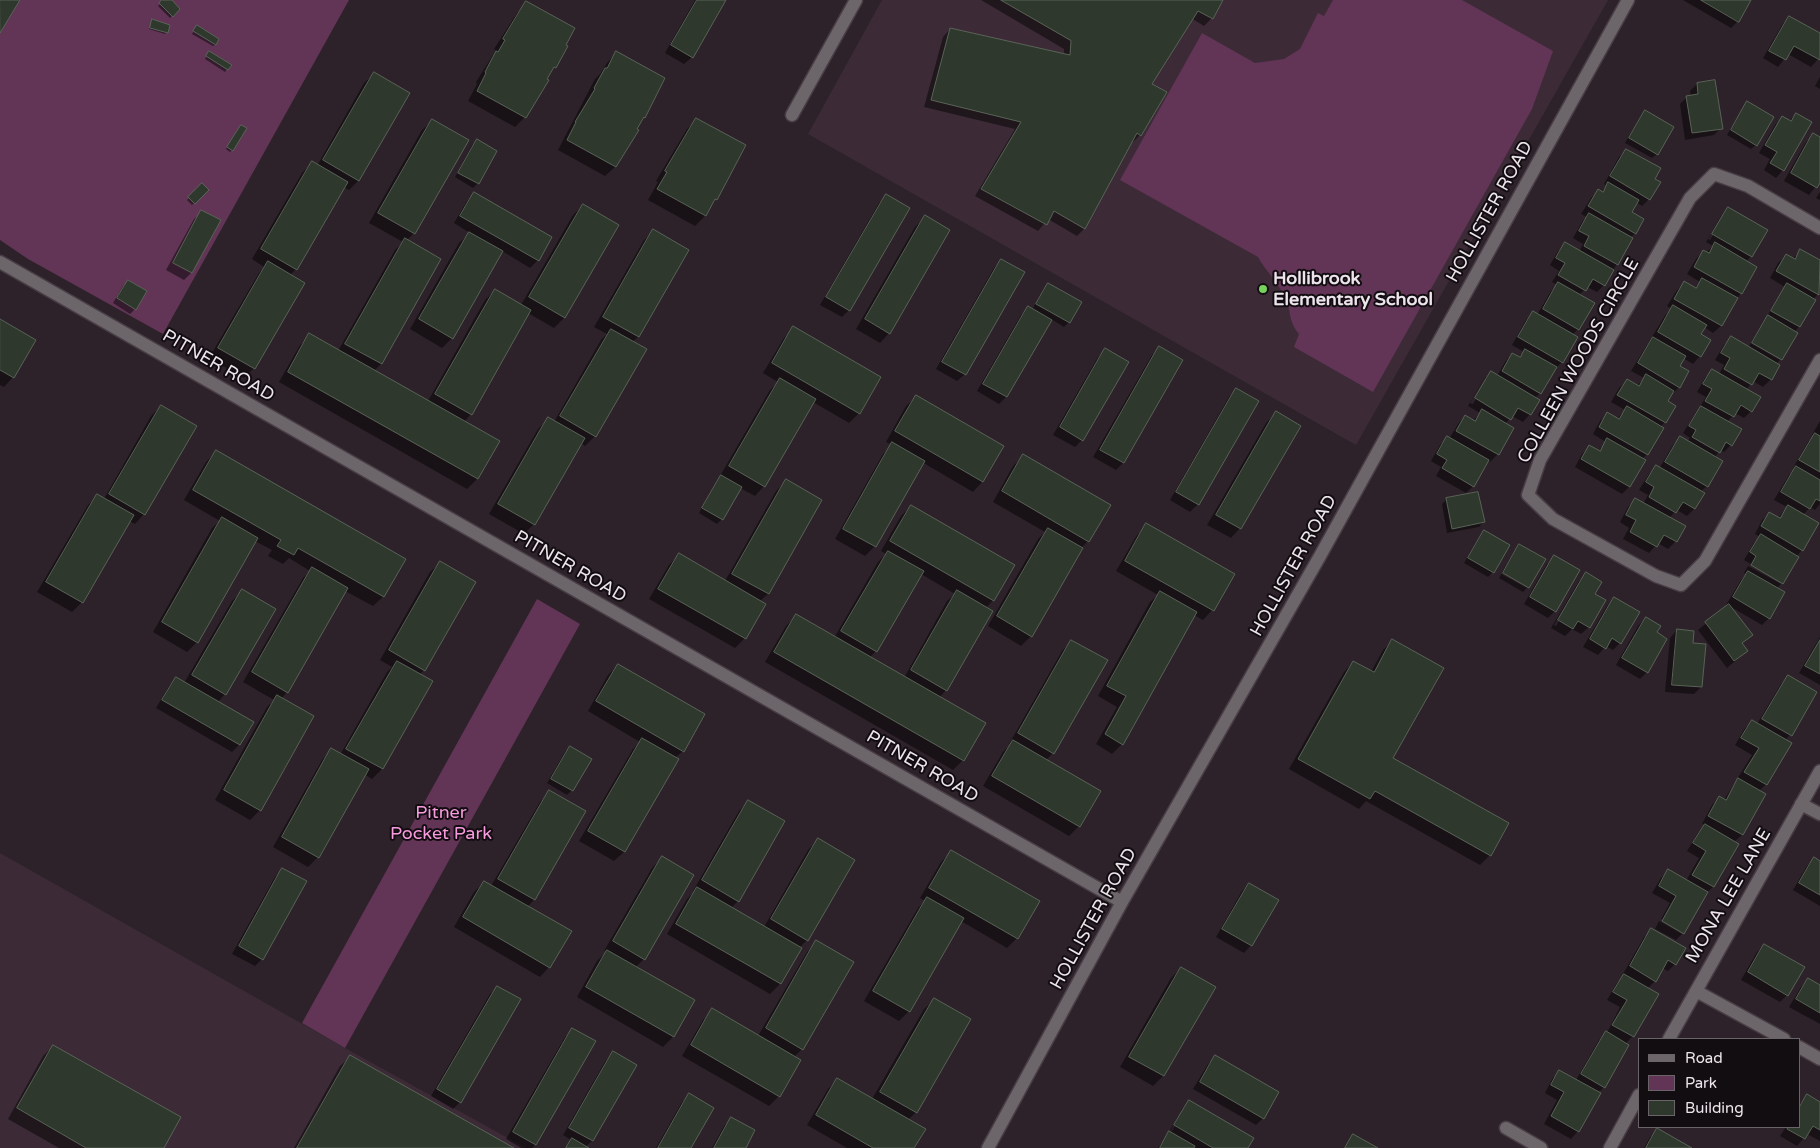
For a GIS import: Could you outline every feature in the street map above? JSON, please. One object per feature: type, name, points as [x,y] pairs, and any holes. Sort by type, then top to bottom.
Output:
[{"type":"street","points":[[792,115],[856,0]]},
{"type":"street","name":"HOLLISTER ROAD","points":[[988,1148],[1122,902],[1315,565],[1628,0]]},
{"type":"street","name":"COLLEEN WOODS CIRCLE","points":[[1820,228],[1748,186],[1714,174],[1690,198],[1540,460],[1528,495],[1553,519],[1656,576],[1681,585],[1705,561],[1820,360]]},
{"type":"street","name":"PITNER ROAD","points":[[0,262],[1122,902]]},
{"type":"street","name":"MONA LEE LANE","points":[[1670,1038],[1820,770]]},
{"type":"street","points":[[1801,804],[1820,814]]},
{"type":"street","points":[[1696,991],[1782,1038]]},
{"type":"street","points":[[1800,1048],[1820,1059]]},
{"type":"street","points":[[1610,1148],[1638,1097]]},
{"type":"street","points":[[1506,1128],[1541,1148]]},
{"type":"shaded area","name":"Hollibrook Elementary School","points":[[882,0],[1608,0],[1356,445],[808,134]]},
{"type":"shaded area","points":[[0,853],[345,1048],[526,1148],[0,1148]]},
{"type":"green space","points":[[0,0],[349,0],[163,334],[28,259],[0,240]]},
{"type":"green space","points":[[1333,0],[1462,0],[1553,51],[1532,109],[1373,392],[1294,347],[1299,334],[1291,319],[1285,297],[1258,257],[1120,180],[1202,33],[1255,63],[1284,59],[1300,49],[1318,13],[1324,16]]},
{"type":"green space","name":"Pitner Pocket Park","points":[[537,599],[580,624],[345,1048],[302,1023]]},
{"type":"building","points":[[0,0],[20,0],[0,33]]},
{"type":"building","points":[[162,0],[172,0],[180,9],[173,17],[159,3]]},
{"type":"building","points":[[697,0],[726,0],[693,58],[671,45]]},
{"type":"building","points":[[1001,0],[1223,0],[1213,19],[1198,11],[1152,84],[1167,92],[1141,136],[1137,133],[1085,229],[1054,211],[1047,225],[981,189],[1021,122],[931,100],[950,28],[1070,55],[1071,41]]},
{"type":"building","points":[[1701,0],[1751,0],[1739,22]]},
{"type":"building","points":[[526,1],[575,28],[566,45],[568,46],[556,68],[554,67],[547,79],[549,80],[526,118],[477,91],[496,51],[498,52],[505,40],[503,39]]},
{"type":"building","points":[[1789,16],[1820,33],[1820,60],[1794,46],[1786,60],[1769,51]]},
{"type":"building","points":[[152,19],[170,25],[168,33],[150,28]]},
{"type":"building","points":[[197,25],[219,39],[216,45],[193,31]]},
{"type":"building","points":[[209,51],[232,65],[228,70],[206,56]]},
{"type":"building","points":[[616,51],[665,78],[645,118],[637,129],[639,130],[616,167],[567,140],[575,122]]},
{"type":"building","points":[[374,72],[410,93],[359,181],[323,160]]},
{"type":"building","points":[[1715,80],[1723,129],[1692,133],[1686,96],[1698,94],[1697,83]]},
{"type":"building","points":[[1747,101],[1774,117],[1757,146],[1731,130]]},
{"type":"building","points":[[1645,110],[1674,127],[1658,155],[1629,138]]},
{"type":"building","points":[[1796,113],[1812,122],[1784,171],[1770,163],[1777,152],[1765,145],[1782,116],[1791,121]]},
{"type":"building","points":[[696,118],[746,145],[717,200],[715,199],[706,216],[657,189],[667,172],[665,171]]},
{"type":"building","points":[[432,119],[469,140],[415,234],[378,213]]},
{"type":"building","points":[[241,125],[247,128],[233,151],[227,147]]},
{"type":"building","points":[[1813,133],[1820,137],[1820,183],[1817,188],[1791,173]]},
{"type":"building","points":[[477,139],[497,151],[479,184],[458,173]]},
{"type":"building","points":[[1626,149],[1661,168],[1655,179],[1661,182],[1650,200],[1610,176]]},
{"type":"building","points":[[312,161],[348,182],[297,270],[261,249]]},
{"type":"building","points":[[1608,182],[1639,200],[1632,212],[1644,219],[1636,234],[1588,206],[1598,189],[1603,192]]},
{"type":"building","points":[[202,183],[209,190],[195,204],[188,197]]},
{"type":"building","points":[[474,192],[552,237],[539,261],[460,216]]},
{"type":"building","points":[[886,194],[910,208],[850,311],[826,297]]},
{"type":"building","points":[[583,204],[619,225],[565,318],[529,297]]},
{"type":"building","points":[[1728,207],[1768,230],[1752,257],[1712,234]]},
{"type":"building","points":[[201,210],[221,220],[192,273],[173,263]]},
{"type":"building","points":[[1589,213],[1633,238],[1618,265],[1584,246],[1589,236],[1579,231]]},
{"type":"building","points":[[925,215],[950,230],[890,334],[865,319]]},
{"type":"building","points":[[653,229],[689,250],[639,337],[603,317]]},
{"type":"building","points":[[469,232],[503,251],[453,339],[419,319]]},
{"type":"building","points":[[405,238],[441,259],[382,364],[345,344]]},
{"type":"building","points":[[1565,242],[1614,270],[1605,286],[1593,279],[1586,291],[1558,275],[1565,263],[1556,258]]},
{"type":"building","points":[[1715,242],[1757,267],[1742,294],[1694,267],[1703,250],[1709,253]]},
{"type":"building","points":[[1800,249],[1820,260],[1819,295],[1776,271],[1786,254],[1795,259]]},
{"type":"building","points":[[1001,259],[1025,272],[966,375],[942,362]]},
{"type":"building","points":[[268,261],[305,283],[255,369],[218,348]]},
{"type":"building","points":[[1702,278],[1738,298],[1722,326],[1674,299],[1684,281],[1696,288]]},
{"type":"building","points":[[128,280],[147,291],[136,310],[117,298]]},
{"type":"building","points":[[1558,282],[1595,303],[1579,330],[1543,309]]},
{"type":"building","points":[[1048,283],[1082,302],[1070,323],[1036,304]]},
{"type":"building","points":[[1787,283],[1816,300],[1800,327],[1771,311]]},
{"type":"building","points":[[495,289],[531,310],[472,415],[435,394]]},
{"type":"building","points":[[1673,305],[1707,325],[1701,334],[1711,340],[1701,357],[1658,332]]},
{"type":"building","points":[[1028,306],[1052,320],[1007,397],[983,384]]},
{"type":"building","points":[[1533,311],[1578,337],[1563,363],[1518,337]]},
{"type":"building","points":[[1768,315],[1798,333],[1782,360],[1752,343]]},
{"type":"building","points":[[0,319],[36,340],[14,378],[0,370]]},
{"type":"building","points":[[793,326],[881,377],[860,414],[772,363]]},
{"type":"building","points":[[611,329],[647,349],[596,437],[560,416]]},
{"type":"building","points":[[309,333],[500,441],[478,479],[288,372]]},
{"type":"building","points":[[1731,336],[1780,365],[1772,380],[1759,373],[1752,385],[1724,369],[1730,358],[1721,353]]},
{"type":"building","points":[[1653,337],[1686,356],[1680,366],[1689,371],[1680,388],[1638,363]]},
{"type":"building","points":[[1159,346],[1183,360],[1124,463],[1100,450]]},
{"type":"building","points":[[1105,348],[1129,362],[1083,441],[1060,427]]},
{"type":"building","points":[[1525,349],[1557,367],[1541,394],[1502,371],[1512,353],[1520,357]]},
{"type":"building","points":[[1712,369],[1761,397],[1752,412],[1741,405],[1734,417],[1705,401],[1712,389],[1703,384]]},
{"type":"building","points":[[1491,371],[1540,400],[1531,415],[1518,408],[1511,420],[1475,398]]},
{"type":"building","points":[[1646,374],[1674,391],[1668,401],[1676,406],[1666,423],[1617,395],[1627,379],[1639,386]]},
{"type":"building","points":[[780,378],[816,399],[765,487],[729,466]]},
{"type":"building","points":[[1236,388],[1259,401],[1199,505],[1176,492]]},
{"type":"building","points":[[916,395],[1004,446],[983,482],[895,431]]},
{"type":"building","points":[[161,405],[197,426],[145,515],[109,494]]},
{"type":"building","points":[[1627,406],[1664,428],[1648,455],[1599,427],[1607,412],[1619,419]]},
{"type":"building","points":[[1701,406],[1742,429],[1732,446],[1726,442],[1720,453],[1692,437],[1696,430],[1689,426]]},
{"type":"building","points":[[1482,409],[1514,428],[1499,455],[1456,431],[1465,415],[1475,421]]},
{"type":"building","points":[[1276,411],[1301,426],[1241,529],[1216,515]]},
{"type":"building","points":[[548,417],[585,438],[535,525],[498,504]]},
{"type":"building","points":[[1815,433],[1820,436],[1820,472],[1799,460]]},
{"type":"building","points":[[1447,436],[1489,460],[1474,487],[1442,468],[1447,460],[1437,454]]},
{"type":"building","points":[[1680,436],[1723,461],[1708,487],[1665,462]]},
{"type":"building","points":[[1607,438],[1646,460],[1630,487],[1581,459],[1589,445],[1600,451]]},
{"type":"building","points":[[892,442],[925,461],[876,547],[843,529]]},
{"type":"building","points":[[216,450],[406,559],[384,597],[298,548],[294,555],[277,546],[281,540],[193,490]]},
{"type":"building","points":[[1023,454],[1111,505],[1089,542],[1002,491]]},
{"type":"building","points":[[1656,465],[1705,493],[1695,509],[1683,502],[1676,513],[1649,497],[1654,487],[1646,482]]},
{"type":"building","points":[[1796,466],[1820,480],[1820,501],[1816,499],[1810,509],[1781,492]]},
{"type":"building","points":[[721,475],[742,487],[723,520],[702,508]]},
{"type":"building","points":[[786,479],[822,500],[769,594],[732,574]]},
{"type":"building","points":[[1478,492],[1485,522],[1452,529],[1446,498]]},
{"type":"building","points":[[97,494],[134,515],[83,603],[46,582]]},
{"type":"building","points":[[1635,498],[1686,526],[1677,542],[1664,535],[1657,547],[1630,532],[1636,520],[1626,515]]},
{"type":"building","points":[[911,505],[1015,565],[994,601],[890,541]]},
{"type":"building","points":[[1788,505],[1819,523],[1803,551],[1761,526],[1769,512],[1780,518]]},
{"type":"building","points":[[222,517],[258,538],[198,643],[162,622]]},
{"type":"building","points":[[1146,523],[1235,574],[1214,611],[1125,561]]},
{"type":"building","points":[[1048,528],[1083,548],[1032,637],[997,616]]},
{"type":"building","points":[[1484,530],[1510,545],[1494,573],[1468,558]]},
{"type":"building","points":[[1761,534],[1799,557],[1783,584],[1751,565],[1756,556],[1750,552]]},
{"type":"building","points":[[1519,544],[1546,559],[1529,588],[1503,573]]},
{"type":"building","points":[[888,551],[924,571],[877,652],[841,631]]},
{"type":"building","points":[[679,553],[766,604],[746,639],[658,589]]},
{"type":"building","points":[[1554,555],[1580,570],[1556,612],[1530,597]]},
{"type":"building","points":[[440,561],[476,582],[425,671],[389,650]]},
{"type":"building","points":[[312,567],[348,588],[288,693],[252,672]]},
{"type":"building","points":[[1748,571],[1785,592],[1770,619],[1733,597]]},
{"type":"building","points":[[1586,572],[1602,582],[1595,594],[1606,600],[1590,628],[1578,621],[1573,629],[1558,620]]},
{"type":"building","points":[[242,589],[276,609],[226,695],[192,675]]},
{"type":"building","points":[[957,590],[993,611],[947,691],[911,670]]},
{"type":"building","points":[[1160,591],[1197,612],[1123,745],[1105,734],[1126,696],[1107,686]]},
{"type":"building","points":[[1614,597],[1640,612],[1621,644],[1612,638],[1606,649],[1590,639]]},
{"type":"building","points":[[1729,604],[1753,635],[1742,643],[1748,651],[1734,661],[1705,622]]},
{"type":"building","points":[[796,614],[986,723],[964,761],[774,652]]},
{"type":"building","points":[[1646,617],[1661,626],[1657,632],[1667,639],[1648,673],[1622,658]]},
{"type":"building","points":[[1677,629],[1694,631],[1693,643],[1706,644],[1702,687],[1672,685]]},
{"type":"building","points":[[1392,639],[1444,668],[1393,758],[1509,823],[1491,856],[1375,791],[1370,799],[1298,759],[1353,661],[1374,672]]},
{"type":"building","points":[[1071,640],[1108,660],[1054,754],[1018,733]]},
{"type":"building","points":[[1820,640],[1820,674],[1805,666]]},
{"type":"building","points":[[397,661],[433,681],[383,769],[346,749]]},
{"type":"building","points":[[618,664],[705,714],[684,752],[596,701]]},
{"type":"building","points":[[1788,675],[1817,692],[1792,736],[1762,719]]},
{"type":"building","points":[[176,677],[254,722],[240,745],[162,700]]},
{"type":"building","points":[[277,695],[314,716],[261,811],[224,790]]},
{"type":"building","points":[[1752,720],[1792,743],[1767,785],[1744,772],[1759,748],[1741,738]]},
{"type":"building","points":[[642,738],[679,759],[625,852],[588,831]]},
{"type":"building","points":[[1013,740],[1101,791],[1080,827],[992,776]]},
{"type":"building","points":[[570,746],[592,759],[573,791],[551,779]]},
{"type":"building","points":[[331,748],[369,769],[319,858],[282,837]]},
{"type":"building","points":[[1738,778],[1766,794],[1743,835],[1708,816],[1719,796],[1726,800]]},
{"type":"building","points":[[549,790],[586,811],[535,900],[498,879]]},
{"type":"building","points":[[748,800],[785,821],[739,902],[702,880]]},
{"type":"building","points":[[1705,824],[1739,844],[1714,887],[1692,875],[1706,851],[1693,843]]},
{"type":"building","points":[[818,838],[855,860],[808,941],[771,919]]},
{"type":"building","points":[[951,850],[1040,901],[1018,939],[929,888]]},
{"type":"building","points":[[662,856],[694,875],[645,960],[613,941]]},
{"type":"building","points":[[1814,857],[1820,861],[1820,895],[1799,883]]},
{"type":"building","points":[[282,868],[307,881],[263,960],[239,946]]},
{"type":"building","points":[[1668,869],[1708,892],[1684,934],[1662,921],[1676,896],[1659,886]]},
{"type":"building","points":[[484,881],[572,931],[550,968],[463,917]]},
{"type":"building","points":[[1249,883],[1279,900],[1252,946],[1222,929]]},
{"type":"building","points":[[697,887],[802,948],[781,984],[676,924]]},
{"type":"building","points":[[927,897],[964,918],[910,1012],[873,991]]},
{"type":"building","points":[[1651,928],[1686,948],[1676,965],[1668,960],[1656,982],[1630,966]]},
{"type":"building","points":[[816,940],[854,962],[803,1050],[766,1028]]},
{"type":"building","points":[[1764,944],[1805,967],[1788,996],[1748,972]]},
{"type":"building","points":[[607,950],[695,1000],[674,1037],[586,987]]},
{"type":"building","points":[[1181,967],[1216,987],[1164,1076],[1129,1057]]},
{"type":"building","points":[[1624,974],[1659,994],[1634,1037],[1612,1025],[1627,1000],[1613,992]]},
{"type":"building","points":[[1808,978],[1820,985],[1820,1013],[1796,999]]},
{"type":"building","points":[[497,986],[521,999],[461,1103],[437,1089]]},
{"type":"building","points":[[934,998],[971,1019],[917,1113],[880,1092]]},
{"type":"building","points":[[712,1008],[801,1060],[780,1097],[691,1045]]},
{"type":"building","points":[[572,1028],[596,1041],[536,1145],[513,1132]]},
{"type":"building","points":[[1606,1031],[1629,1045],[1605,1088],[1581,1074]]},
{"type":"building","points":[[53,1045],[181,1117],[164,1148],[86,1148],[17,1108]]},
{"type":"building","points":[[613,1051],[637,1065],[593,1141],[569,1128]]},
{"type":"building","points":[[350,1055],[514,1148],[297,1148]]},
{"type":"building","points":[[1215,1055],[1279,1092],[1264,1119],[1200,1082]]},
{"type":"building","points":[[1559,1070],[1601,1093],[1579,1132],[1551,1116],[1564,1092],[1551,1085]]},
{"type":"building","points":[[837,1078],[926,1129],[914,1148],[873,1148],[816,1115]]},
{"type":"building","points":[[689,1093],[714,1108],[691,1148],[658,1148]]},
{"type":"building","points":[[1807,1094],[1820,1102],[1820,1130],[1813,1126],[1805,1139],[1787,1129],[1800,1128],[1800,1106]]},
{"type":"building","points":[[1189,1100],[1254,1138],[1248,1148],[1213,1148],[1174,1125]]},
{"type":"building","points":[[731,1117],[755,1130],[746,1148],[714,1148]]},
{"type":"building","points":[[1657,1128],[1692,1148],[1646,1148]]},
{"type":"building","points":[[1169,1131],[1195,1146],[1194,1148],[1160,1148]]},
{"type":"building","points":[[1353,1134],[1378,1148],[1345,1148]]},
{"type":"building","points":[[572,1138],[589,1148],[566,1148]]},
{"type":"place","name":"Hollibrook Elementary School","points":[[1263,289]]}]
